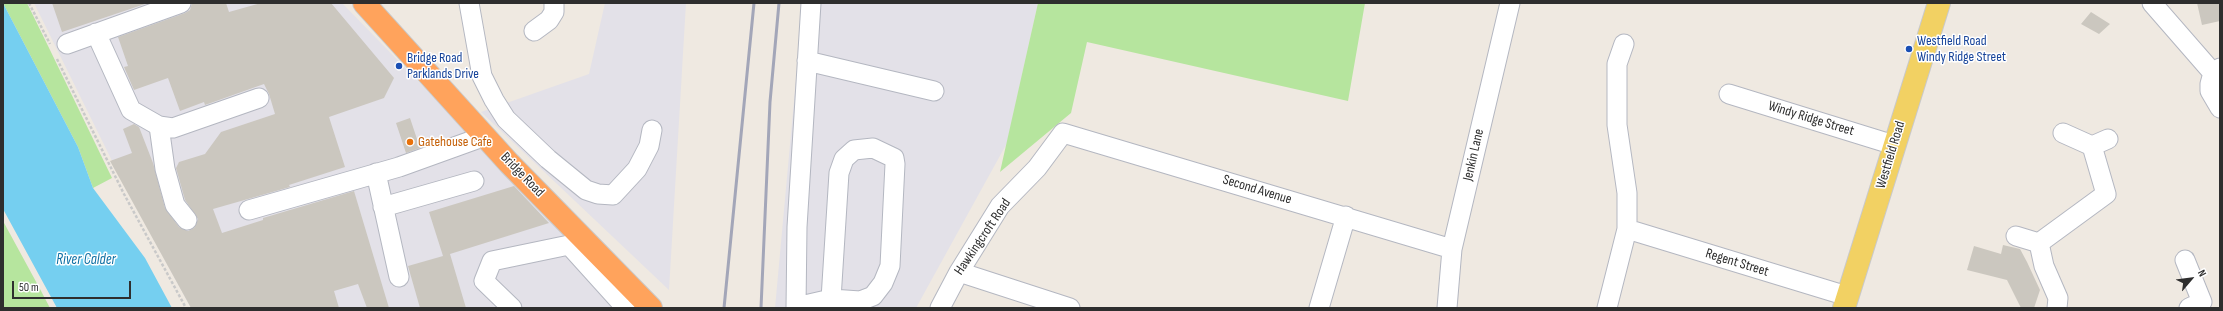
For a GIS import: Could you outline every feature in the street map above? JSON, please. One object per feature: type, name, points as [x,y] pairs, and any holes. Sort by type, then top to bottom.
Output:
[{"type":"highway","name":"Bridge Road","points":[[364,3],[485,136],[649,307]]},
{"type":"main road","name":"Westfield Road","points":[[1845,302],[1939,3]]},
{"type":"street","points":[[57,47],[181,3]]},
{"type":"street","points":[[470,3],[482,76],[506,118],[548,159],[586,190],[598,194],[613,194],[637,169],[649,146],[652,130]]},
{"type":"street","points":[[534,31],[549,20],[554,12],[554,3]]},
{"type":"street","points":[[811,3],[797,227],[796,307],[831,299],[860,300],[873,296],[884,283],[890,266],[895,164],[894,158],[874,148],[854,150],[844,159],[839,173],[831,299]]},
{"type":"street","name":"Jenkin Lane","points":[[1447,308],[1452,249],[1510,3]]},
{"type":"street","points":[[2152,3],[2217,70],[2210,84],[2210,91],[2220,108]]},
{"type":"street","points":[[96,33],[131,110],[159,126],[173,128],[259,98]]},
{"type":"street","points":[[1607,308],[1627,229],[1627,193],[1617,125],[1617,64],[1624,44]]},
{"type":"street","points":[[807,61],[934,90]]},
{"type":"street","name":"Windy Ridge Street","points":[[1729,94],[1894,145]]},
{"type":"street","points":[[159,126],[165,169],[175,205],[187,220]]},
{"type":"street","name":"Second Avenue","points":[[1062,132],[1452,249]]},
{"type":"street","name":"Hawkingcroft Road","points":[[940,308],[959,272],[1000,206],[1037,168],[1062,132]]},
{"type":"street","points":[[2039,243],[2106,194],[2100,142],[2063,133]]},
{"type":"street","points":[[250,210],[376,173],[485,136]]},
{"type":"street","points":[[376,173],[399,277]]},
{"type":"street","points":[[383,207],[474,181]]},
{"type":"street","points":[[1319,308],[1346,216]]},
{"type":"street","name":"Regent Street","points":[[1627,229],[1845,302]]},
{"type":"street","points":[[2016,236],[2039,243]]},
{"type":"street","points":[[2039,243],[2044,266],[2058,298],[2057,308]]},
{"type":"street","points":[[512,308],[484,280],[492,261],[569,245],[626,308]]},
{"type":"street","points":[[2185,260],[2199,301]]},
{"type":"street","points":[[959,272],[1070,308]]},
{"type":"path","points":[[29,3],[57,47],[124,194],[186,308]]},
{"type":"shaded area","points":[[34,3],[342,3],[639,308],[191,308],[122,181]]},
{"type":"shaded area","points":[[605,3],[686,3],[669,290],[481,112],[589,74]]},
{"type":"shaded area","points":[[803,3],[1038,3],[1007,143],[916,308],[775,308]]},
{"type":"green space","points":[[3,3],[27,3],[112,178],[93,188],[78,147]]},
{"type":"green space","points":[[1038,3],[1365,3],[1348,101],[1087,42],[1071,113],[1000,172]]},
{"type":"green space","points":[[3,221],[40,289],[50,308],[3,308]]},
{"type":"water","name":"River Calder","points":[[3,3],[78,147],[93,188],[145,258],[172,308],[57,308],[3,209]]},
{"type":"building","points":[[52,3],[148,3],[62,32]]},
{"type":"building","points":[[192,3],[226,3],[229,12],[261,3],[331,3],[394,78],[384,98],[329,117],[345,167],[289,185],[290,187],[213,209],[222,233],[263,220],[263,218],[354,191],[389,308],[367,308],[358,284],[334,291],[339,308],[191,308],[110,161],[132,153],[123,129],[134,124],[139,127],[153,163],[165,208],[179,227],[188,231],[194,228],[198,219],[185,200],[176,168],[179,162],[205,154],[221,132],[275,114],[269,94],[264,84],[205,105],[204,102],[180,111],[168,78],[134,90],[124,67],[128,66],[118,37],[185,13],[190,10]]},
{"type":"building","points":[[2197,3],[2220,3],[2220,21],[2202,25]]},
{"type":"building","points":[[2091,12],[2110,24],[2099,34],[2081,24]]},
{"type":"building","name":"Gatehouse Cafe","points":[[410,118],[420,148],[406,153],[396,123]]},
{"type":"building","points":[[514,186],[549,223],[450,254],[466,308],[420,308],[408,266],[443,256],[429,212]]},
{"type":"building","points":[[2003,245],[2020,249],[2027,262],[2040,290],[2034,308],[2021,308],[2007,280],[1967,270],[1974,246],[2001,254]]},
{"type":"railway","points":[[724,308],[754,3]]},
{"type":"railway","points":[[761,308],[770,102],[779,3]]},
{"type":"place","name":"Westfield Road Windy Ridge Street","points":[[1909,49]]},
{"type":"place","name":"Bridge Road Parklands Drive","points":[[399,66]]},
{"type":"place","name":"Gatehouse Cafe","points":[[410,142]]}]
